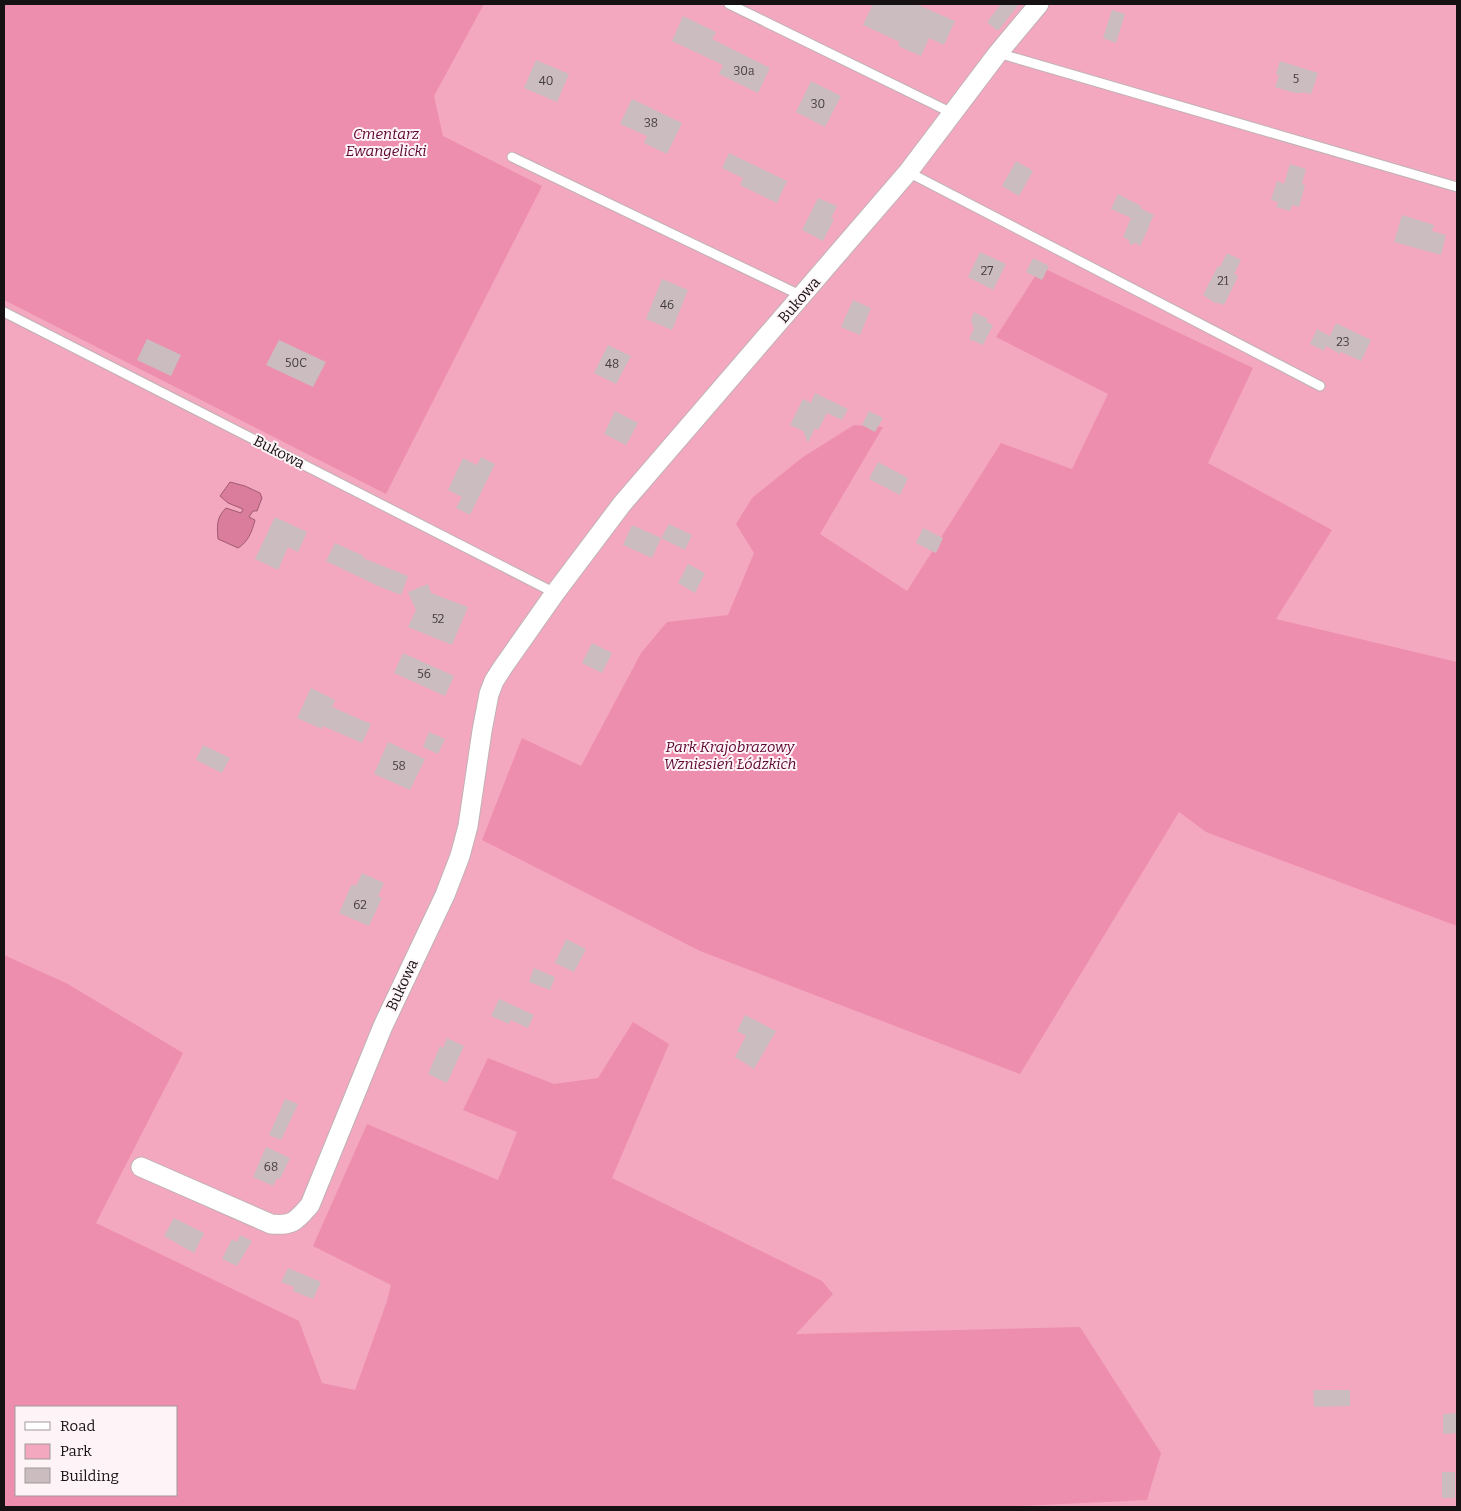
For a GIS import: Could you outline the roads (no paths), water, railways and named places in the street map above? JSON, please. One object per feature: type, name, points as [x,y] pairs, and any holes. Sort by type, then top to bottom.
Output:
[{"type":"street","name":"Bukowa","points":[[141,1167],[271,1224],[286,1225],[298,1219],[310,1205],[383,1026],[445,895],[460,856],[468,826],[489,694],[502,667],[622,504],[908,172],[998,53],[1039,4]]},
{"type":"lane","points":[[729,4],[952,113]]},
{"type":"lane","points":[[998,53],[1457,188]]},
{"type":"lane","points":[[512,157],[802,296]]},
{"type":"lane","points":[[908,172],[1320,386]]},
{"type":"lane","name":"Bukowa","points":[[4,312],[555,593]]},
{"type":"park label","name":"Cmentarz Ewangelicki","points":[[386,142]]},
{"type":"park label","name":"Park Krajobrazowy Wzniesień Łódzkich","points":[[730,756]]}]
